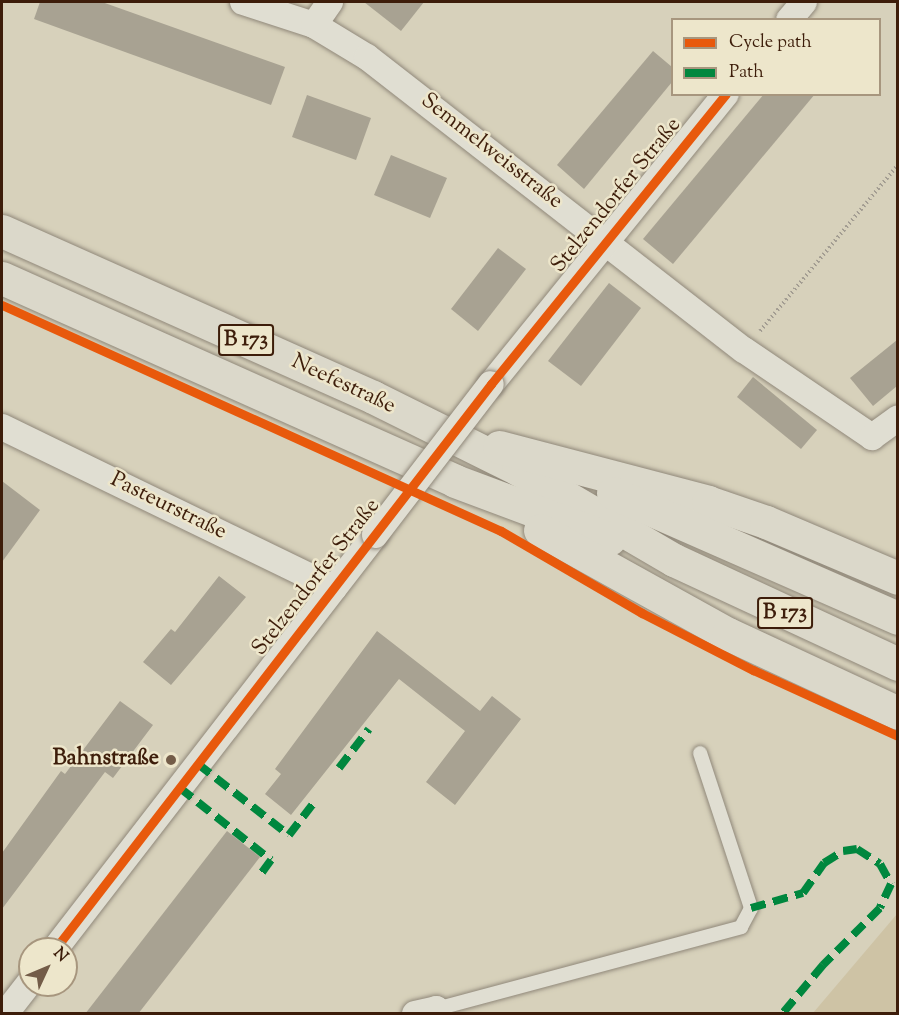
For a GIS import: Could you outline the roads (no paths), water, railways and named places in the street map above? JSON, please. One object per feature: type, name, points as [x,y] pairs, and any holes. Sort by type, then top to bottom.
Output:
[{"type":"highway","name":"Neefestraße","points":[[2,231],[474,446],[607,519],[674,560]]},
{"type":"highway","name":"Neefestraße","points":[[2,278],[455,481],[674,560],[897,664]]},
{"type":"highway","points":[[474,446],[510,447],[708,502],[897,578]]},
{"type":"highway","points":[[510,447],[897,618]]},
{"type":"highway","points":[[455,481],[728,634],[897,713]]},
{"type":"street","name":"Semmelweisstraße","points":[[243,2],[314,25],[367,57],[477,139],[603,242],[744,350],[872,437],[897,418]]},
{"type":"street","points":[[314,25],[330,2]]},
{"type":"street","points":[[791,18],[804,2]]},
{"type":"street","name":"Stelzendorfer Straße","points":[[65,937],[491,384],[603,242],[724,96]]},
{"type":"street","name":"Pasteurstraße","points":[[2,427],[334,588]]},
{"type":"street","points":[[12,1011],[21,997]]},
{"type":"lane","points":[[430,1012],[741,927],[751,908],[700,753]]},
{"type":"place","name":"Bahnstraße","points":[[171,760]]}]
